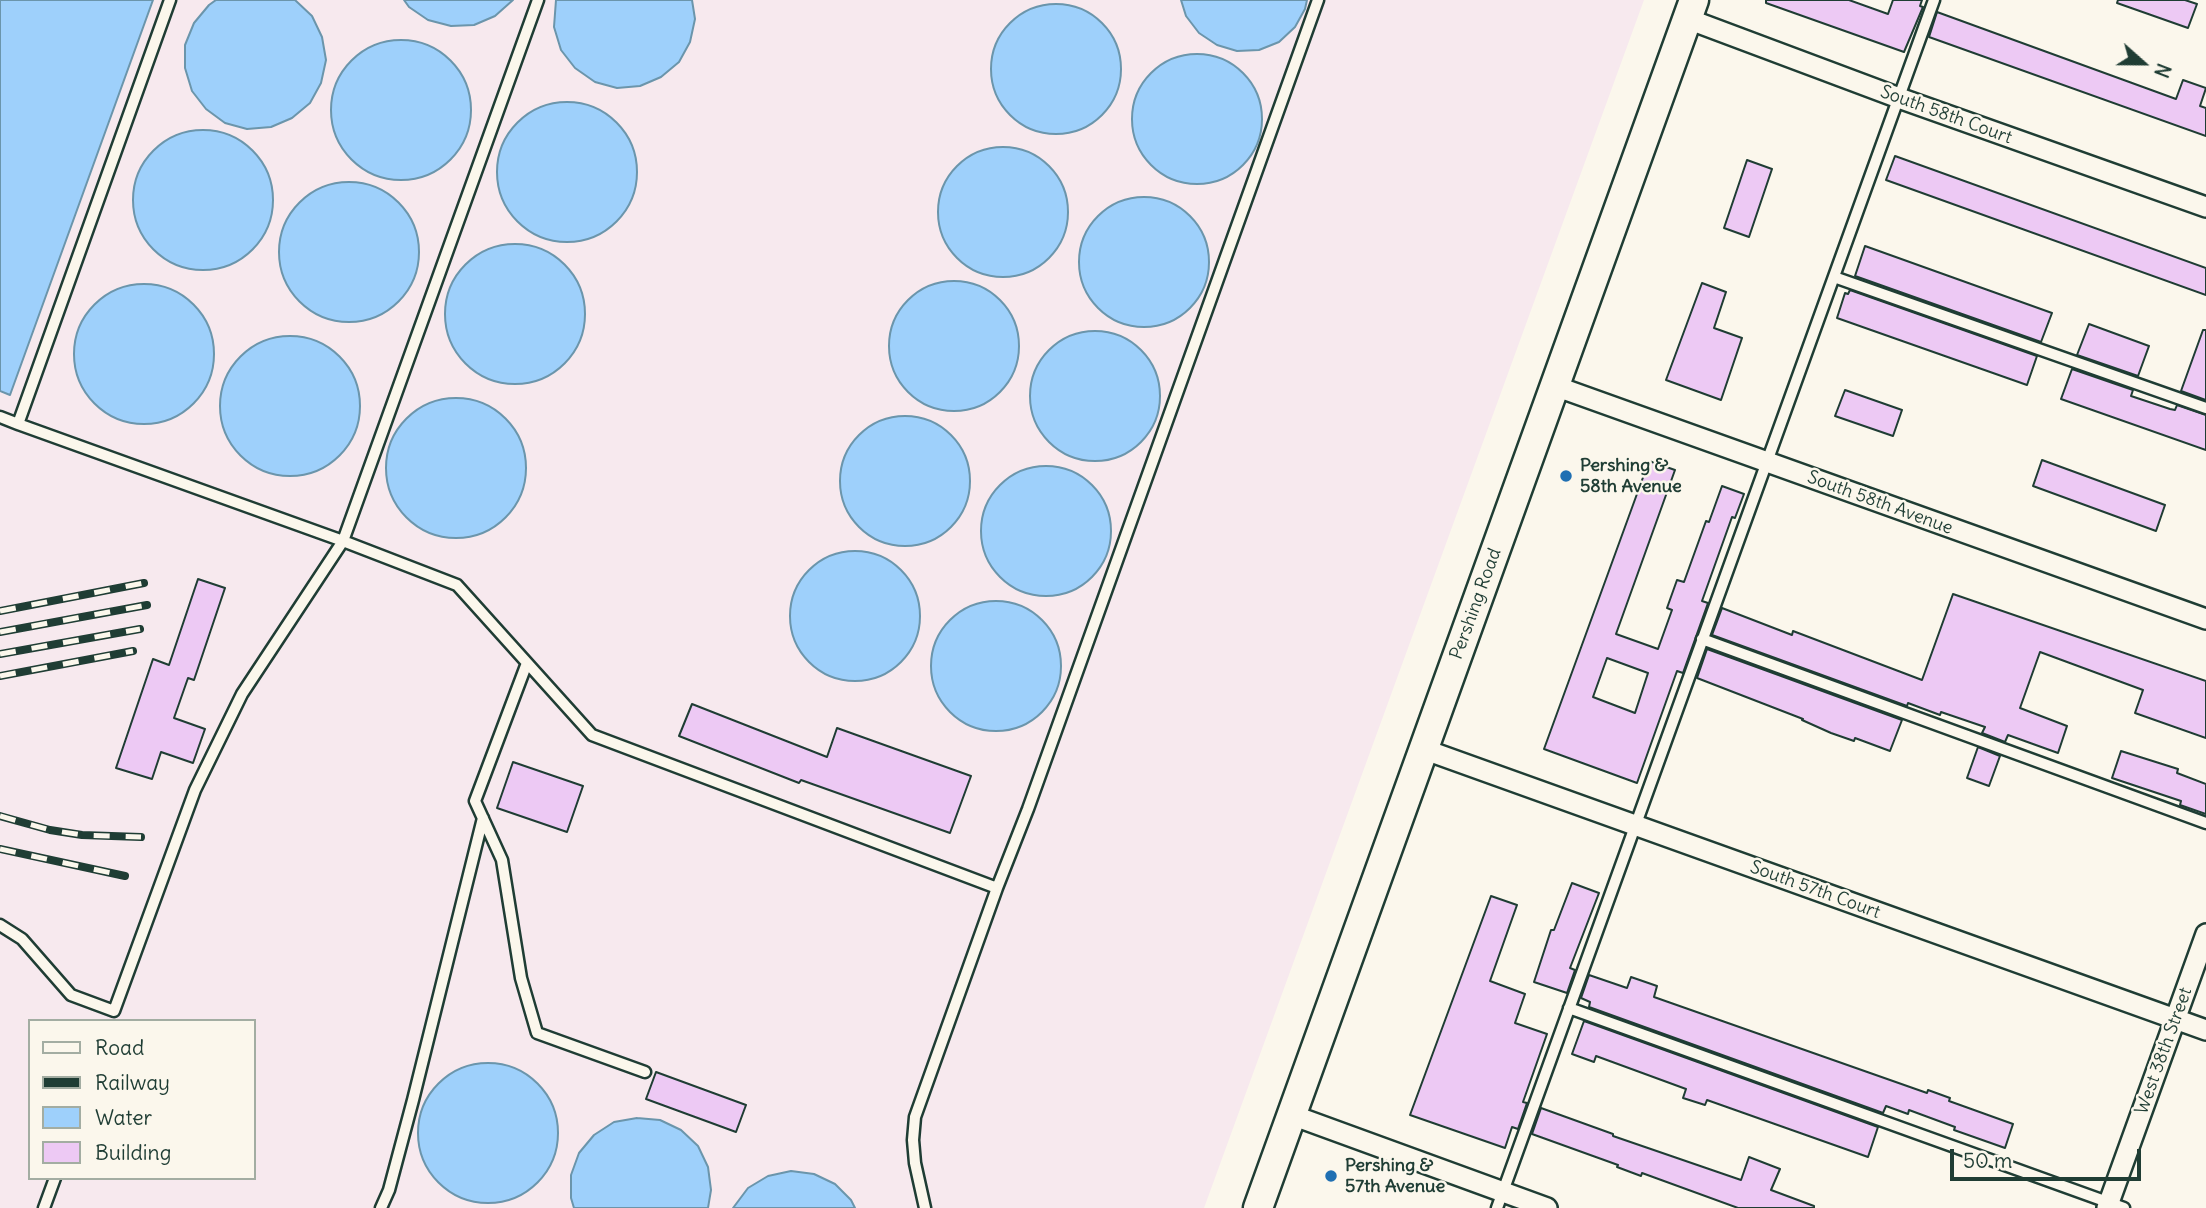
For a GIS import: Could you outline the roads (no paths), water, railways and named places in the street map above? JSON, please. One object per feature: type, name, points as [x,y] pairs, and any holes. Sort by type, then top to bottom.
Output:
[{"type":"main road","name":"Pershing Road","points":[[1258,1208],[1691,9]]},
{"type":"street","name":"South 58th Court","points":[[1691,9],[1899,98],[2206,207]]},
{"type":"street","name":"South 58th Avenue","points":[[1555,386],[2206,620]]},
{"type":"street","name":"South 57th Court","points":[[1423,749],[2206,1030]]},
{"type":"street","name":"West 38th Street","points":[[2113,1206],[2206,934]]},
{"type":"street","points":[[1292,1115],[1499,1200],[1546,1208]]},
{"type":"lane","points":[[18,424],[170,0]]},
{"type":"lane","points":[[0,925],[22,939],[71,995],[112,1016],[195,790],[242,694],[344,541],[538,0]]},
{"type":"lane","points":[[925,1208],[915,1163],[915,1117],[1028,810],[1318,0]]},
{"type":"lane","points":[[1499,1200],[1934,0]]},
{"type":"lane","points":[[1834,277],[2206,408]]},
{"type":"lane","points":[[0,417],[344,541],[457,585],[592,736],[998,888]]},
{"type":"lane","points":[[1702,639],[2206,823]]},
{"type":"lane","points":[[527,663],[475,802],[502,860],[522,978],[537,1033],[645,1072]]},
{"type":"lane","points":[[380,1208],[389,1190],[406,1126],[483,818]]},
{"type":"lane","points":[[1569,1008],[2113,1206]]},
{"type":"lane","points":[[44,1208],[54,1180]]},
{"type":"water","points":[[0,0],[153,0],[10,395],[0,391]]},
{"type":"water","points":[[216,0],[295,0],[312,16],[322,37],[326,60],[321,83],[310,103],[292,118],[271,127],[247,129],[225,123],[206,109],[192,91],[185,68],[185,45],[194,23]]},
{"type":"water","points":[[404,0],[513,0],[495,16],[474,25],[451,26],[428,20],[409,7]]},
{"type":"water","points":[[556,0],[692,0],[695,19],[690,42],[679,62],[661,77],[640,86],[617,88],[595,82],[575,68],[561,50],[554,27]]},
{"type":"water","points":[[1181,0],[1307,0],[1295,27],[1279,42],[1259,50],[1237,51],[1217,45],[1199,33],[1186,16]]},
{"type":"water","points":[[1056,4],[1081,9],[1102,23],[1116,44],[1121,69],[1116,94],[1102,115],[1081,129],[1056,134],[1031,129],[1010,115],[996,94],[991,69],[996,44],[1010,23],[1031,9]]},
{"type":"water","points":[[401,40],[428,45],[451,60],[466,83],[471,110],[466,137],[451,160],[428,175],[401,180],[374,175],[351,160],[336,137],[331,110],[336,83],[351,60],[374,45]]},
{"type":"water","points":[[1197,54],[1222,59],[1243,73],[1257,94],[1262,119],[1257,144],[1243,165],[1222,179],[1197,184],[1172,179],[1151,165],[1137,144],[1132,119],[1137,94],[1151,73],[1172,59]]},
{"type":"water","points":[[567,102],[594,107],[617,122],[632,145],[637,172],[632,199],[617,222],[594,237],[567,242],[540,237],[517,222],[502,199],[497,172],[502,145],[517,122],[540,107]]},
{"type":"water","points":[[203,130],[230,135],[253,150],[268,173],[273,200],[268,227],[253,250],[230,265],[203,270],[176,265],[153,250],[138,227],[133,200],[138,173],[153,150],[176,135]]},
{"type":"water","points":[[1003,147],[1028,152],[1049,166],[1063,187],[1068,212],[1063,237],[1049,258],[1028,272],[1003,277],[978,272],[957,258],[943,237],[938,212],[943,187],[957,166],[978,152]]},
{"type":"water","points":[[349,182],[376,187],[399,202],[414,225],[419,252],[414,279],[399,302],[376,317],[349,322],[322,317],[299,302],[284,279],[279,252],[284,225],[299,202],[322,187]]},
{"type":"water","points":[[1144,197],[1169,202],[1190,216],[1204,237],[1209,262],[1204,287],[1190,308],[1169,322],[1144,327],[1119,322],[1098,308],[1084,287],[1079,262],[1084,237],[1098,216],[1119,202]]},
{"type":"water","points":[[515,244],[542,249],[565,264],[580,287],[585,314],[580,341],[565,364],[542,379],[515,384],[488,379],[465,364],[450,341],[445,314],[450,287],[465,264],[488,249]]},
{"type":"water","points":[[954,281],[979,286],[1000,300],[1014,321],[1019,346],[1014,371],[1000,392],[979,406],[954,411],[929,406],[908,392],[894,371],[889,346],[894,321],[908,300],[929,286]]},
{"type":"water","points":[[144,284],[171,289],[194,304],[209,327],[214,354],[209,381],[194,404],[171,419],[144,424],[117,419],[94,404],[79,381],[74,354],[79,327],[94,304],[117,289]]},
{"type":"water","points":[[1095,331],[1120,336],[1141,350],[1155,371],[1160,396],[1155,421],[1141,442],[1120,456],[1095,461],[1070,456],[1049,442],[1035,421],[1030,396],[1035,371],[1049,350],[1070,336]]},
{"type":"water","points":[[290,336],[317,341],[340,356],[355,379],[360,406],[355,433],[340,456],[317,471],[290,476],[263,471],[240,456],[225,433],[220,406],[225,379],[240,356],[263,341]]},
{"type":"water","points":[[456,398],[483,403],[506,418],[521,441],[526,468],[521,495],[506,518],[483,533],[456,538],[429,533],[406,518],[391,495],[386,468],[391,441],[406,418],[429,403]]},
{"type":"water","points":[[905,416],[930,421],[951,435],[965,456],[970,481],[965,506],[951,527],[930,541],[905,546],[880,541],[859,527],[845,506],[840,481],[845,456],[859,435],[880,421]]},
{"type":"water","points":[[1046,466],[1071,471],[1092,485],[1106,506],[1111,531],[1106,556],[1092,577],[1071,591],[1046,596],[1021,591],[1000,577],[986,556],[981,531],[986,506],[1000,485],[1021,471]]},
{"type":"water","points":[[855,551],[880,556],[901,570],[915,591],[920,616],[915,641],[901,662],[880,676],[855,681],[830,676],[809,662],[795,641],[790,616],[795,591],[809,570],[830,556]]},
{"type":"water","points":[[996,601],[1021,606],[1042,620],[1056,641],[1061,666],[1056,691],[1042,712],[1021,726],[996,731],[971,726],[950,712],[936,691],[931,666],[936,641],[950,620],[971,606]]},
{"type":"water","points":[[488,1063],[515,1068],[538,1083],[553,1106],[558,1133],[553,1160],[538,1183],[515,1198],[488,1203],[461,1198],[438,1183],[423,1160],[418,1133],[423,1106],[438,1083],[461,1068]]},
{"type":"water","points":[[637,1118],[660,1120],[681,1130],[698,1146],[708,1167],[711,1190],[708,1208],[574,1208],[571,1175],[579,1153],[594,1135],[614,1122]]},
{"type":"water","points":[[791,1171],[814,1174],[835,1184],[855,1208],[733,1208],[748,1188],[768,1176]]},
{"type":"railway","points":[[0,611],[144,583]]},
{"type":"railway","points":[[0,632],[147,605]]},
{"type":"railway","points":[[0,654],[140,629]]},
{"type":"railway","points":[[0,676],[133,651]]},
{"type":"railway","points":[[0,816],[50,830],[82,835],[141,837]]},
{"type":"railway","points":[[0,849],[125,876]]},
{"type":"place","name":"Pershing & 58th Avenue","points":[[1566,476]]},
{"type":"place","name":"Pershing & 57th Avenue","points":[[1331,1176]]}]
